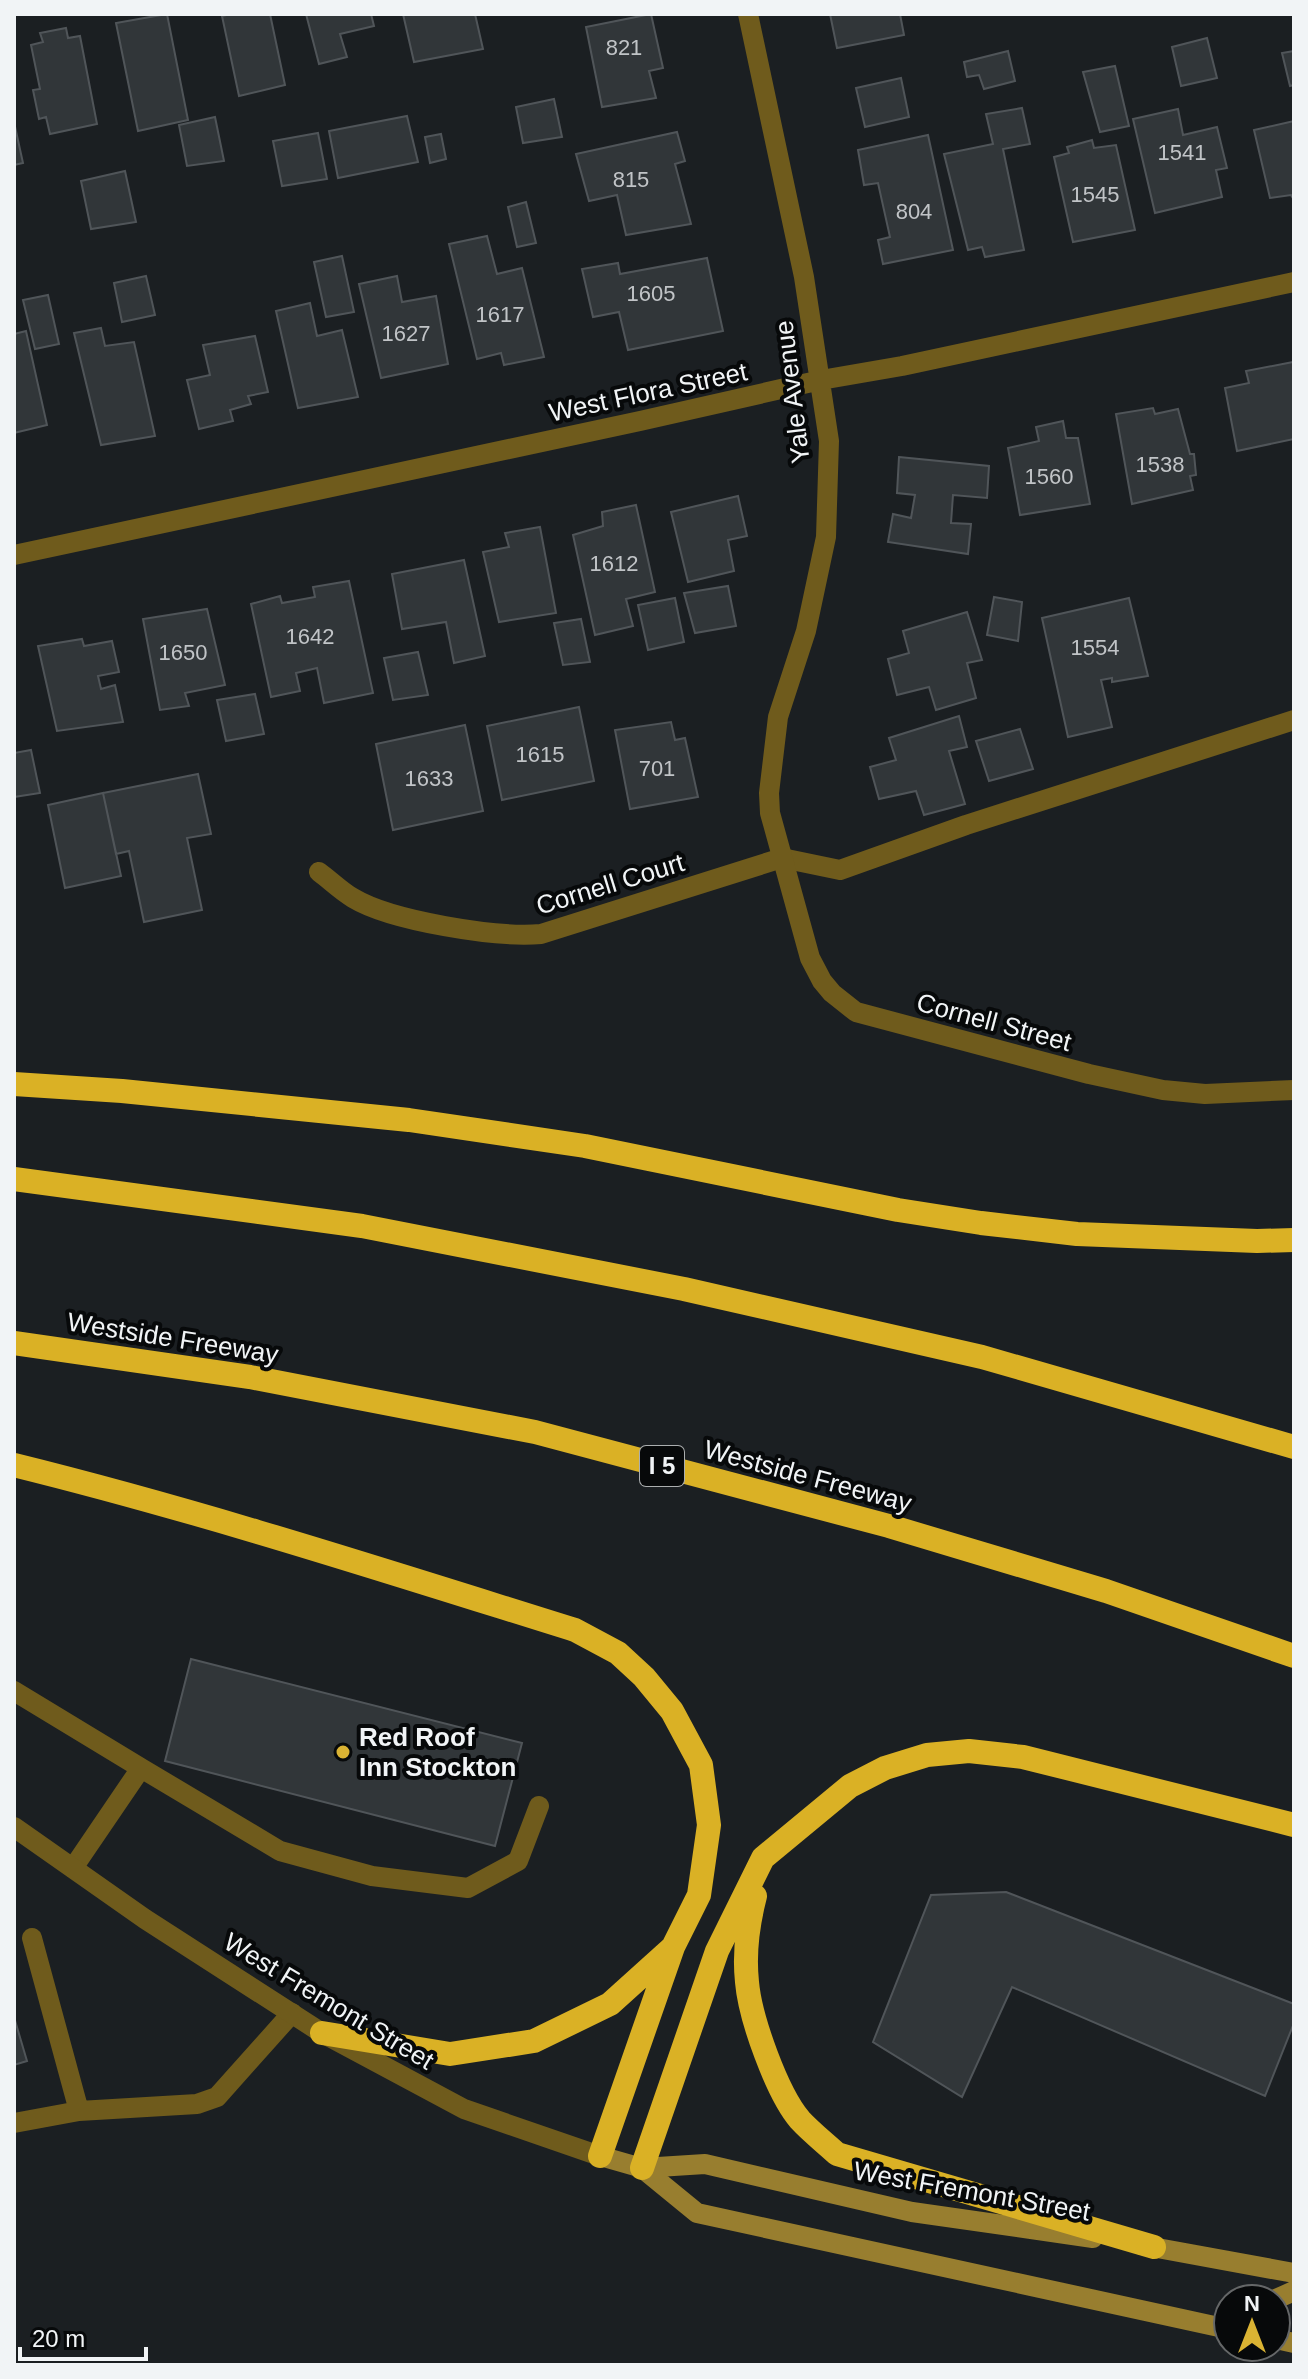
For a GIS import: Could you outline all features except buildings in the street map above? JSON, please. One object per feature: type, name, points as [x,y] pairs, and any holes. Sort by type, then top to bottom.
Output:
[{"type":"highway","points":[[14,1084],[122,1091],[424,1122],[585,1146],[898,1210],[981,1223],[1077,1234],[1294,1240]]},
{"type":"highway","points":[[14,1179],[362,1226],[684,1289],[982,1357],[1294,1447]]},
{"type":"highway","name":"Westside Freeway","points":[[14,1343],[250,1377],[535,1432],[889,1526],[1106,1591],[1294,1656]]},
{"type":"highway","points":[[14,1465],[260,1531],[575,1630],[618,1653],[644,1677],[672,1711],[701,1765],[709,1825],[699,1895],[673,1947],[600,2156]]},
{"type":"highway","points":[[642,2168],[717,1951],[763,1858],[850,1786],[885,1768],[927,1755],[969,1751],[1023,1757],[1294,1825]]},
{"type":"highway","points":[[763,1858],[748,1924],[747,1982],[759,2037],[776,2078],[799,2118],[837,2154],[1154,2247]]},
{"type":"highway","points":[[322,2033],[450,2054],[534,2041],[610,2004],[673,1947]]},
{"type":"main road","name":"West Fremont Street","points":[[600,2156],[642,2168],[705,2164],[912,2212],[1154,2247],[1294,2273]]},
{"type":"main road","name":"West Fremont Street","points":[[642,2168],[697,2213],[1212,2325]]},
{"type":"street","name":"Yale Avenue","points":[[748,14],[804,277],[829,441],[826,537],[806,631],[778,717],[769,793],[770,813],[782,858]]},
{"type":"street","name":"West Flora Street","points":[[14,555],[821,380],[902,366],[1294,282]]},
{"type":"street","points":[[782,858],[840,870],[966,825],[1294,720]]},
{"type":"street","name":"Cornell Court","points":[[319,872],[354,899],[396,915],[445,926],[519,936],[541,934],[782,858]]},
{"type":"street","name":"Cornell Street","points":[[782,858],[810,958],[832,993],[856,1012],[1089,1074],[1163,1090],[1205,1094],[1294,1090]]},
{"type":"street","points":[[14,1691],[280,1851],[372,1876],[468,1888],[518,1861],[539,1806]]},
{"type":"street","points":[[73,1868],[141,1768]]},
{"type":"street","name":"West Fremont Street","points":[[14,1827],[145,1919],[322,2033],[464,2109],[600,2156]]},
{"type":"street","points":[[32,1938],[79,2111]]},
{"type":"street","points":[[14,2123],[79,2111],[197,2104],[217,2097],[292,2013]]},
{"type":"place","name":"Red Roof Inn Stockton","points":[[343,1752]]}]
